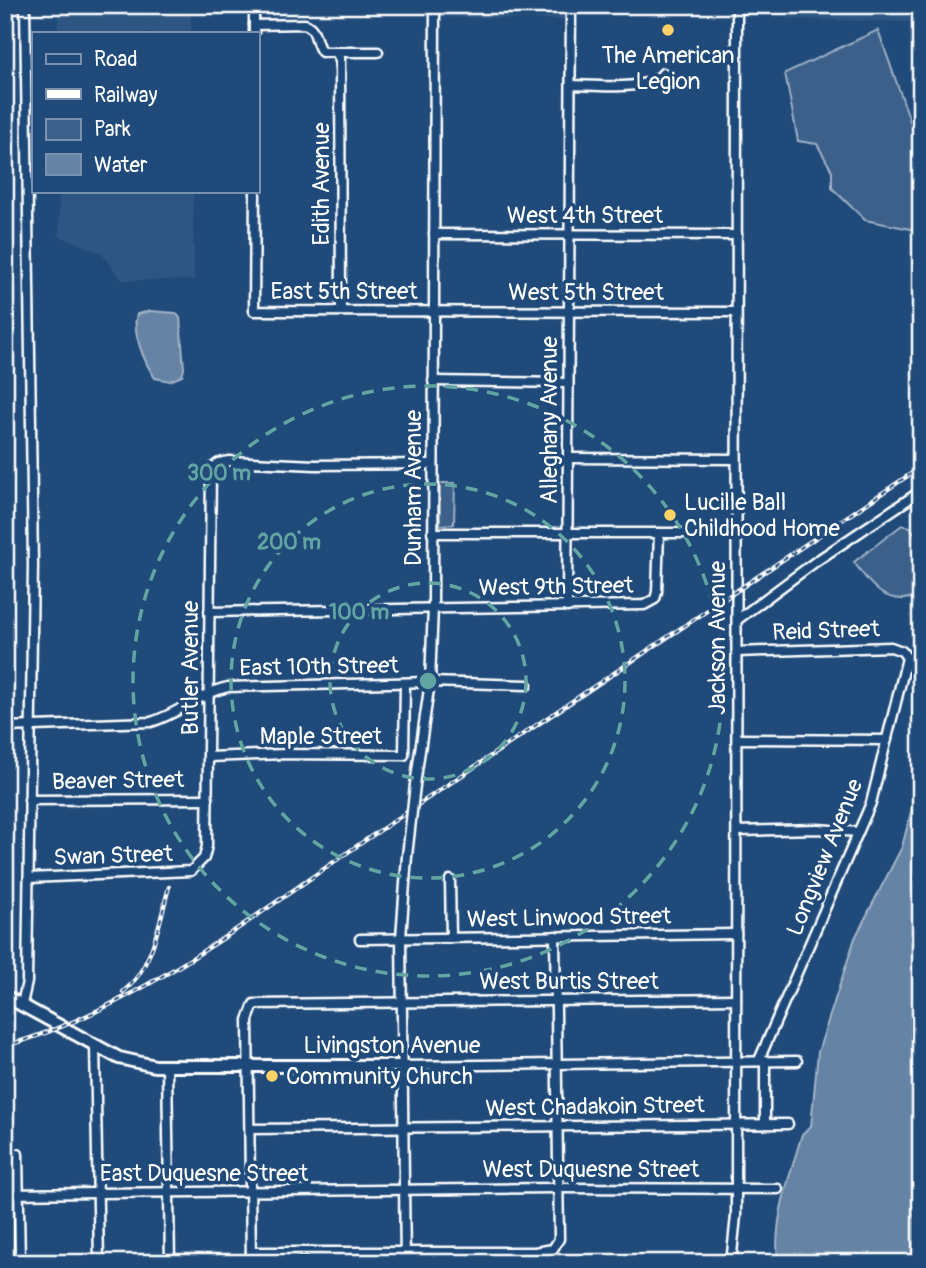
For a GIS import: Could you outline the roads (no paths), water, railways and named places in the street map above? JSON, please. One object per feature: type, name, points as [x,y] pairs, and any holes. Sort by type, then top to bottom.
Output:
[{"type":"street","points":[[22,1004],[27,982],[33,526],[25,5]]},
{"type":"street","points":[[254,5],[254,29],[305,24],[314,32],[317,46],[322,52],[338,56],[378,52]]},
{"type":"street","name":"Dunham Avenue","points":[[405,1258],[401,938],[407,856],[430,682],[433,607],[435,5]]},
{"type":"street","name":"Alleghany Avenue","points":[[567,607],[571,5]]},
{"type":"street","name":"Jackson Avenue","points":[[731,1263],[736,1187],[737,5]]},
{"type":"street","name":"Edith Avenue","points":[[338,56],[341,309]]},
{"type":"street","points":[[571,85],[643,84],[659,79],[663,73]]},
{"type":"street","name":"East 5th Street","points":[[255,192],[254,311],[435,310]]},
{"type":"street","name":"West 4th Street","points":[[434,234],[737,235]]},
{"type":"street","name":"West 5th Street","points":[[435,310],[736,312]]},
{"type":"street","points":[[433,381],[568,383]]},
{"type":"street","points":[[568,458],[735,459]]},
{"type":"street","name":"Butler Avenue","points":[[198,867],[207,846],[210,694],[209,476],[213,467],[229,461],[315,465],[432,464]]},
{"type":"street","points":[[737,620],[815,562],[921,491]]},
{"type":"street","points":[[432,533],[735,533]]},
{"type":"street","name":"West 9th Street","points":[[209,612],[433,607],[636,607],[652,602],[657,592],[659,533]]},
{"type":"street","name":"Reid Street","points":[[737,652],[891,647],[902,651],[907,662]]},
{"type":"street","name":"Longview Avenue","points":[[762,1060],[871,803],[907,662]]},
{"type":"street","name":"East 10th Street","points":[[5,727],[151,722],[172,715],[228,687],[430,682],[527,685]]},
{"type":"street","name":"Maple Street","points":[[209,757],[285,754],[404,755],[405,684]]},
{"type":"street","points":[[737,739],[887,740]]},
{"type":"street","name":"Beaver Street","points":[[29,800],[208,799]]},
{"type":"street","points":[[737,831],[817,829],[858,832]]},
{"type":"street","name":"Swan Street","points":[[29,878],[157,875],[191,871],[198,867]]},
{"type":"street","points":[[450,880],[451,938]]},
{"type":"street","name":"West Linwood Street","points":[[360,939],[737,934]]},
{"type":"street","points":[[251,1252],[405,1258],[549,1251],[555,1247],[559,1239],[555,936]]},
{"type":"street","name":"Livingston Avenue","points":[[5,996],[130,1062],[167,1066],[797,1061]]},
{"type":"street","name":"West Burtis Street","points":[[248,1066],[250,1010],[261,1002],[736,999]]},
{"type":"street","points":[[95,1045],[99,1263]]},
{"type":"street","points":[[96,1069],[114,1055]]},
{"type":"street","points":[[762,1060],[765,1124]]},
{"type":"street","points":[[167,1066],[170,1263]]},
{"type":"street","points":[[248,1066],[251,1263]]},
{"type":"street","name":"West Chadakoin Street","points":[[250,1129],[788,1124]]},
{"type":"street","points":[[18,1154],[20,1263]]},
{"type":"street","name":"West Duquesne Street","points":[[404,1190],[736,1187],[778,1189]]},
{"type":"street","name":"East Duquesne Street","points":[[5,1194],[404,1190]]},
{"type":"water","points":[[150,311],[176,313],[180,318],[184,369],[182,376],[170,381],[155,378],[137,338],[137,314]]},
{"type":"water","points":[[921,773],[921,1263],[778,1263],[780,1213],[802,1134],[811,1126],[818,1052],[855,938],[902,847]]},
{"type":"railway","points":[[5,1046],[56,1029],[105,1007],[201,953],[921,467]]},
{"type":"railway","points":[[123,992],[141,970],[154,944],[169,887]]},
{"type":"place","name":"The American Legion","points":[[668,30]]},
{"type":"place","name":"Lucille Ball Childhood Home","points":[[670,515]]},
{"type":"place","name":"Community Church","points":[[272,1076]]}]
